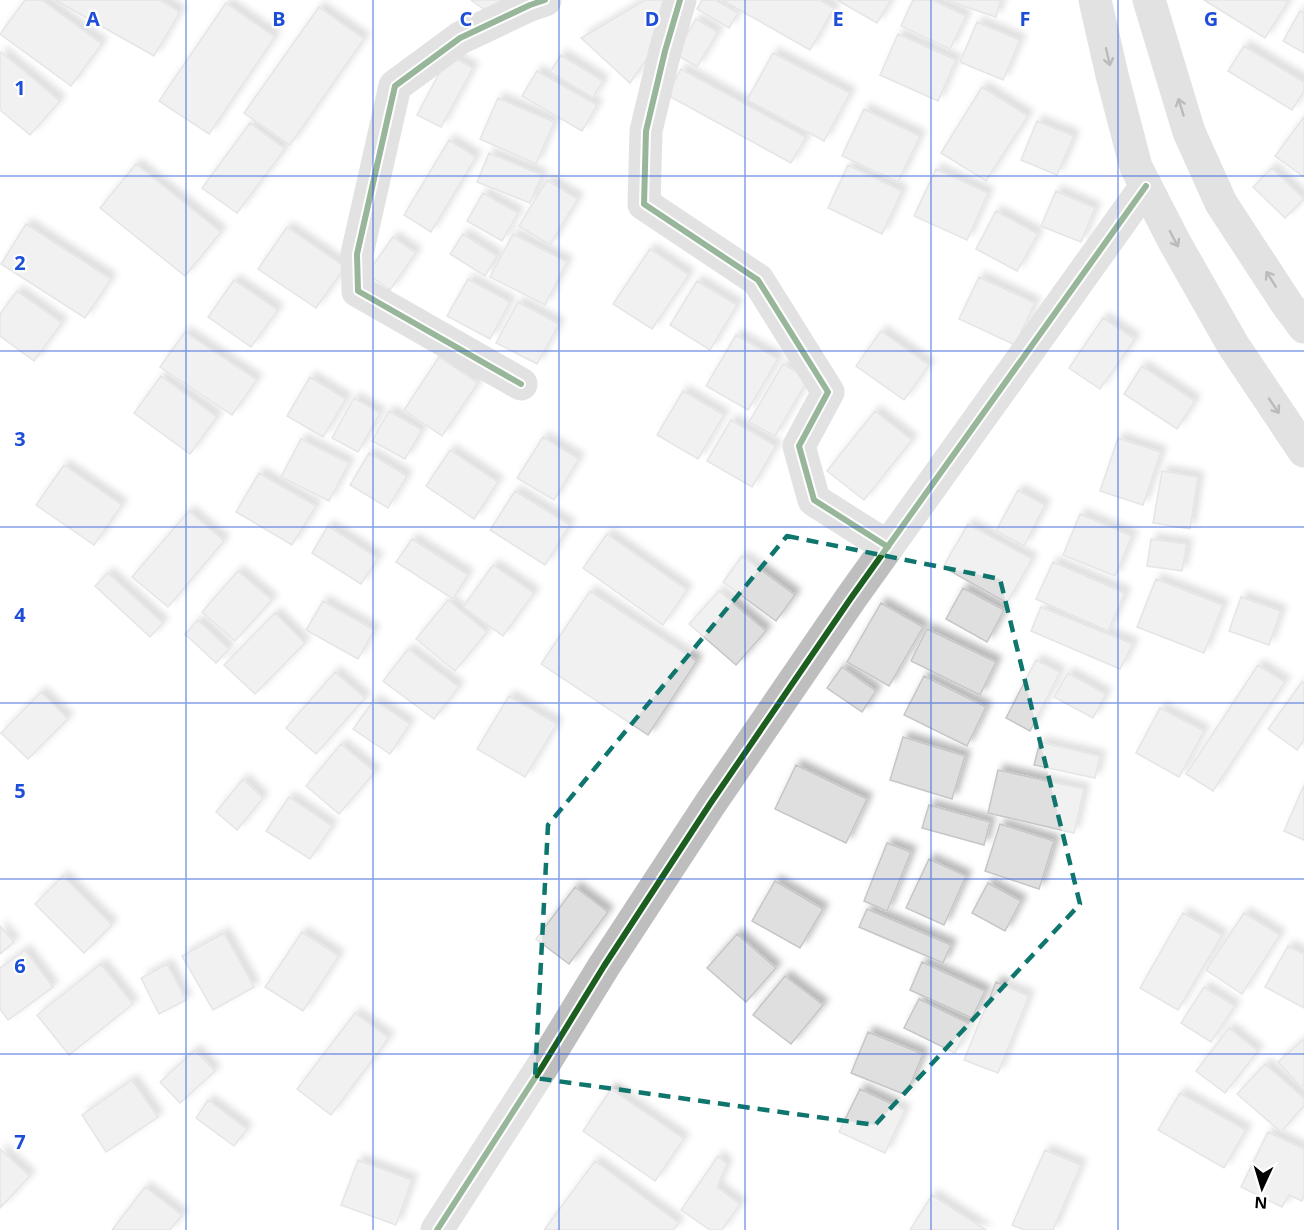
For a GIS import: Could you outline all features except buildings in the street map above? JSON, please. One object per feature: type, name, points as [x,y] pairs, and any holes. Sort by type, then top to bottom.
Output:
[{"type":"street","points":[[521,384],[358,291],[357,254],[395,86],[460,38],[545,0]]},
{"type":"street","points":[[680,0],[646,130],[644,204],[758,279],[828,392],[799,446],[814,500],[888,547]]},
{"type":"street","points":[[1095,0],[1136,167],[1175,243],[1233,345],[1304,451]]},
{"type":"street","points":[[1149,0],[1189,132],[1221,203],[1304,327]]},
{"type":"street","points":[[437,1230],[604,966],[710,804],[888,547],[1146,186]]},
{"type":"highlighted area","points":[[787,536],[1000,579],[1080,904],[875,1125],[535,1078],[548,825]]},
{"type":"cycle path","points":[[521,384],[358,291],[357,254],[395,86],[460,38],[545,0]]},
{"type":"cycle path","points":[[680,0],[646,131],[644,204],[758,280],[828,392],[799,446],[814,500],[888,547]]},
{"type":"cycle path","points":[[437,1230],[604,966],[710,804],[851,598],[1146,186]]}]
